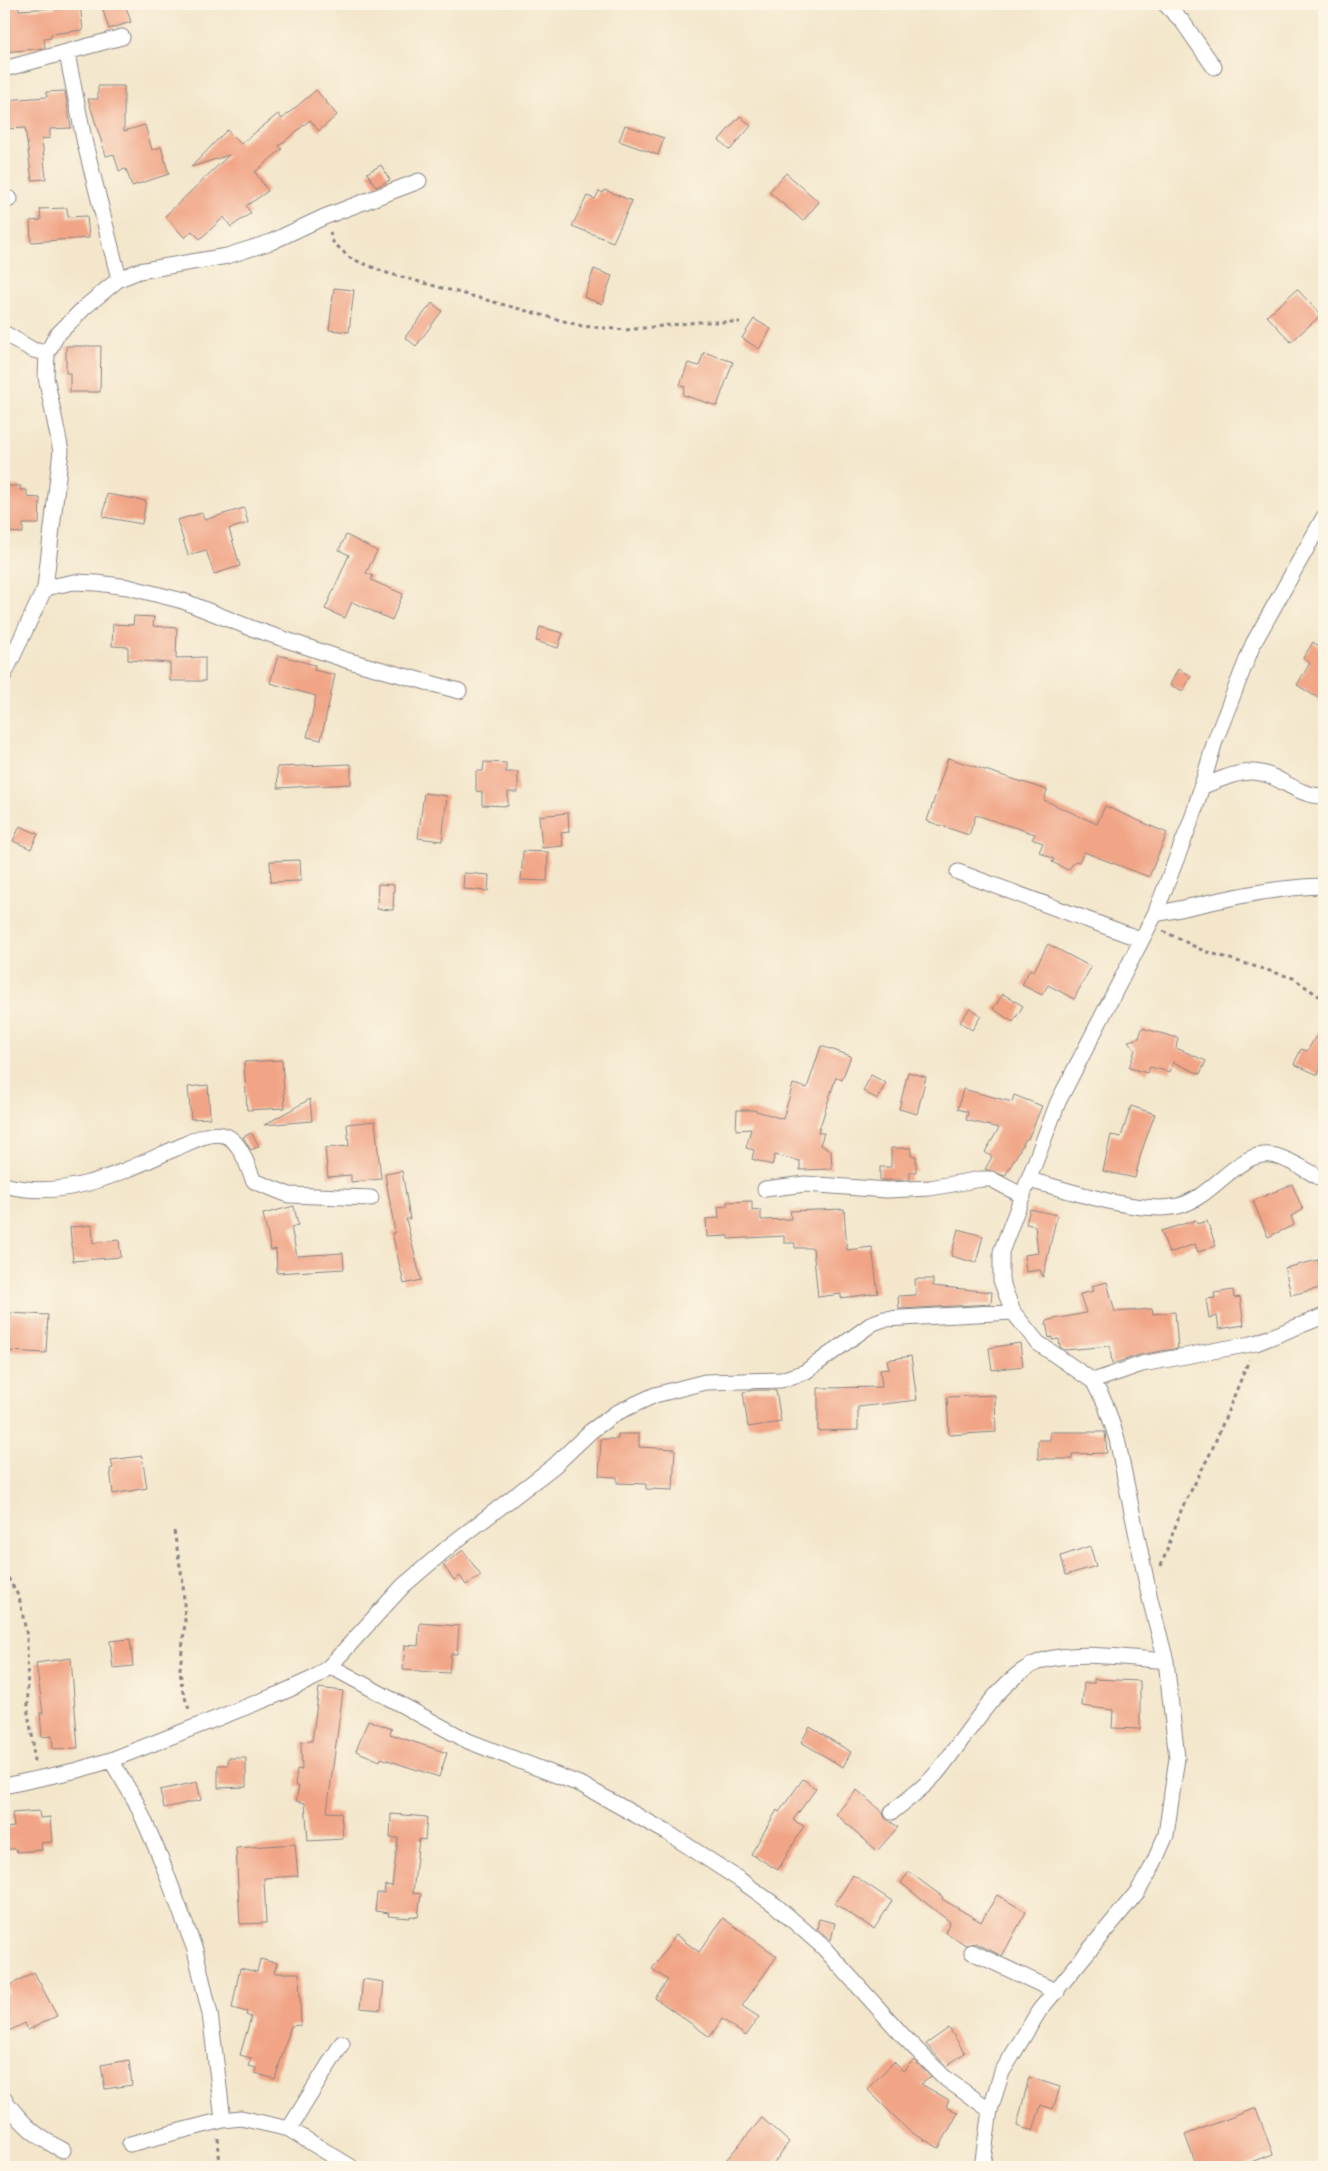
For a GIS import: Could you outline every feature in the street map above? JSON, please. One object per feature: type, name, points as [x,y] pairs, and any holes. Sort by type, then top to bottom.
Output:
[{"type":"street","points":[[1165,4],[1182,21],[1214,67]]},
{"type":"street","points":[[4,69],[66,54],[122,37]]},
{"type":"street","points":[[66,54],[85,144],[119,279]]},
{"type":"street","points":[[4,675],[45,588],[61,451],[46,376],[47,353],[57,335],[119,279],[139,271],[227,256],[271,242],[324,218],[419,181]]},
{"type":"street","points":[[4,334],[33,350],[47,353]]},
{"type":"street","points":[[982,2167],[990,2110],[1002,2072],[1039,2012],[1057,1992],[1070,1972],[1138,1892],[1166,1835],[1177,1758],[1166,1661],[1150,1600],[1116,1439],[1105,1403],[1093,1381],[1038,1343],[1013,1312],[1005,1296],[999,1268],[1001,1252],[1058,1102],[1152,919],[1193,816],[1215,741],[1253,644],[1324,517]]},
{"type":"street","points":[[45,588],[74,582],[97,582],[128,587],[183,601],[251,628],[346,660],[459,691]]},
{"type":"street","points":[[1201,787],[1239,774],[1253,772],[1268,775],[1294,790],[1324,796]]},
{"type":"street","points":[[958,872],[1140,940]]},
{"type":"street","points":[[1152,919],[1243,894],[1324,886]]},
{"type":"street","points":[[4,1185],[24,1191],[58,1190],[100,1181],[204,1136],[223,1135],[237,1144],[254,1181],[289,1194],[371,1198]]},
{"type":"street","points":[[1029,1180],[1150,1208],[1178,1206],[1202,1197],[1246,1160],[1260,1154],[1286,1159],[1324,1180]]},
{"type":"street","points":[[765,1189],[805,1184],[887,1190],[930,1188],[980,1179],[991,1180],[1023,1196]]},
{"type":"street","points":[[4,1786],[78,1770],[111,1760],[279,1694],[314,1678],[330,1666],[403,1586],[452,1544],[554,1466],[591,1432],[616,1414],[655,1395],[705,1382],[780,1380],[793,1377],[805,1372],[874,1323],[884,1318],[1013,1312]]},
{"type":"street","points":[[1093,1381],[1142,1364],[1256,1342],[1324,1316]]},
{"type":"street","points":[[892,1812],[919,1791],[936,1774],[1004,1687],[1018,1673],[1034,1664],[1048,1659],[1089,1656],[1166,1661]]},
{"type":"street","points":[[330,1666],[468,1741],[582,1785],[668,1833],[740,1880],[775,1905],[822,1946],[900,2032],[946,2079],[990,2110]]},
{"type":"street","points":[[111,1760],[140,1810],[161,1859],[195,1950],[210,2014],[220,2121]]},
{"type":"street","points":[[972,1952],[1057,1992]]},
{"type":"street","points":[[289,2129],[342,2043]]},
{"type":"street","points":[[4,2099],[19,2120],[42,2140],[63,2150]]},
{"type":"street","points":[[130,2144],[220,2121],[242,2118],[289,2129],[351,2167]]},
{"type":"path","points":[[324,218],[333,242],[350,258],[411,281],[582,326],[626,330],[698,322],[740,322]]},
{"type":"path","points":[[1152,919],[1204,951],[1293,978],[1323,998]]},
{"type":"path","points":[[1159,1573],[1182,1508],[1211,1452],[1256,1342]]},
{"type":"path","points":[[174,1531],[183,1583],[185,1622],[180,1670],[182,1689],[195,1727]]},
{"type":"path","points":[[4,1571],[19,1597],[27,1636],[28,1714],[36,1759],[31,1779]]},
{"type":"path","points":[[220,2121],[220,2167]]},
{"type":"building","points":[[4,4],[18,4],[19,10],[56,8],[55,4],[80,4],[83,30],[51,34],[51,38],[44,39],[45,48],[4,52]]},
{"type":"building","points":[[101,4],[125,4],[131,22],[109,29]]},
{"type":"building","points":[[98,86],[124,86],[124,131],[145,125],[152,150],[161,147],[169,174],[132,186],[126,169],[119,171],[114,154],[106,156],[88,99],[98,99]]},
{"type":"building","points":[[316,90],[337,115],[319,131],[310,120],[279,146],[282,149],[255,172],[268,191],[246,206],[251,213],[231,227],[224,217],[200,239],[192,231],[185,238],[165,216],[229,155],[191,167],[227,130],[241,144],[278,114],[282,119]]},
{"type":"building","points":[[65,91],[71,128],[50,129],[50,138],[42,139],[46,179],[32,180],[25,128],[4,129],[4,100],[47,97],[46,92]]},
{"type":"building","points":[[740,116],[751,126],[730,150],[719,140]]},
{"type":"building","points":[[625,125],[664,138],[658,155],[619,141]]},
{"type":"building","points":[[381,165],[390,180],[376,187],[367,173]]},
{"type":"building","points":[[786,173],[819,202],[803,221],[769,192]]},
{"type":"building","points":[[605,190],[632,201],[613,242],[572,226],[587,196],[595,199],[599,191],[603,193]]},
{"type":"building","points":[[67,208],[68,217],[87,216],[89,238],[31,242],[30,221],[41,220],[40,209]]},
{"type":"building","points":[[594,269],[612,276],[602,304],[584,297]]},
{"type":"building","points":[[334,288],[354,290],[349,332],[329,330]]},
{"type":"building","points":[[1297,289],[1321,315],[1291,342],[1267,316]]},
{"type":"building","points":[[432,303],[442,311],[416,346],[405,337]]},
{"type":"building","points":[[754,319],[771,329],[759,349],[742,338]]},
{"type":"building","points":[[66,346],[101,346],[100,392],[70,392],[70,373],[66,373]]},
{"type":"building","points":[[704,352],[733,362],[717,406],[683,395],[685,387],[680,385],[688,363],[699,366]]},
{"type":"building","points":[[4,486],[21,486],[20,490],[27,490],[27,497],[40,498],[39,524],[23,524],[23,533],[4,532]]},
{"type":"building","points":[[107,494],[146,501],[142,524],[103,517]]},
{"type":"building","points":[[244,508],[248,523],[229,529],[240,566],[214,574],[206,550],[188,555],[177,520],[202,513],[204,520]]},
{"type":"building","points":[[346,535],[377,551],[366,573],[373,576],[371,580],[403,594],[392,620],[352,602],[345,618],[325,609],[349,555],[339,550]]},
{"type":"building","points":[[134,616],[154,617],[153,626],[177,628],[176,658],[205,657],[205,681],[170,681],[170,663],[128,660],[128,647],[112,646],[113,624],[133,625]]},
{"type":"building","points":[[540,627],[563,633],[558,648],[536,641]]},
{"type":"building","points":[[1324,639],[1324,702],[1297,685],[1310,663],[1303,658],[1313,642],[1320,647]]},
{"type":"building","points":[[278,655],[315,665],[314,670],[335,675],[321,740],[307,737],[316,696],[270,683]]},
{"type":"building","points":[[1178,669],[1191,676],[1183,691],[1170,685]]},
{"type":"building","points":[[948,758],[1047,790],[1044,800],[1097,824],[1105,806],[1167,833],[1149,877],[1084,852],[1079,862],[1075,861],[1068,870],[1052,862],[1054,859],[1039,852],[1043,843],[1032,839],[1035,834],[976,815],[969,835],[927,821]]},
{"type":"building","points":[[484,762],[506,763],[506,772],[518,772],[518,792],[508,792],[508,806],[482,805],[482,792],[476,791],[476,771],[483,771]]},
{"type":"building","points":[[351,764],[351,784],[278,788],[277,767]]},
{"type":"building","points":[[424,793],[447,796],[442,841],[418,838]]},
{"type":"building","points":[[568,813],[569,832],[561,833],[563,846],[542,848],[539,816]]},
{"type":"building","points":[[20,826],[38,834],[31,849],[13,841]]},
{"type":"building","points":[[523,851],[548,852],[547,881],[521,880]]},
{"type":"building","points":[[300,860],[301,881],[271,882],[270,861]]},
{"type":"building","points":[[464,873],[489,875],[488,891],[463,889]]},
{"type":"building","points":[[378,884],[394,885],[393,910],[377,909]]},
{"type":"building","points":[[1048,944],[1091,967],[1074,999],[1048,985],[1042,995],[1022,985],[1030,969],[1034,971]]},
{"type":"building","points":[[1003,994],[1023,1006],[1013,1022],[993,1009]]},
{"type":"building","points":[[970,1008],[981,1016],[972,1030],[960,1022]]},
{"type":"building","points":[[1324,1023],[1324,1062],[1318,1075],[1294,1064],[1301,1049],[1307,1051]]},
{"type":"building","points":[[1142,1028],[1178,1038],[1176,1048],[1206,1061],[1200,1074],[1173,1062],[1170,1072],[1150,1067],[1147,1073],[1129,1068],[1135,1050],[1128,1041],[1139,1038]]},
{"type":"building","points":[[821,1046],[851,1056],[842,1080],[836,1077],[818,1133],[824,1133],[820,1145],[831,1150],[832,1169],[800,1170],[800,1161],[775,1155],[772,1165],[752,1159],[754,1150],[746,1148],[751,1129],[736,1130],[737,1110],[753,1110],[783,1119],[793,1084],[807,1088]]},
{"type":"building","points":[[282,1060],[285,1108],[247,1110],[244,1062]]},
{"type":"building","points":[[908,1072],[926,1077],[917,1114],[899,1109]]},
{"type":"building","points":[[871,1075],[886,1083],[877,1099],[863,1091]]},
{"type":"building","points":[[208,1085],[210,1118],[191,1119],[188,1087]]},
{"type":"building","points":[[963,1089],[1012,1102],[1014,1095],[1042,1106],[1028,1139],[1026,1139],[1005,1176],[985,1169],[992,1157],[985,1152],[999,1128],[966,1120],[968,1112],[958,1109]]},
{"type":"building","points":[[310,1099],[312,1121],[264,1125]]},
{"type":"building","points":[[1131,1106],[1155,1114],[1141,1153],[1135,1178],[1103,1171],[1111,1135],[1121,1137]]},
{"type":"building","points":[[375,1121],[381,1179],[351,1182],[351,1175],[328,1177],[325,1148],[349,1146],[347,1124]]},
{"type":"building","points":[[251,1133],[259,1146],[251,1150],[243,1137]]},
{"type":"building","points":[[891,1148],[911,1148],[911,1156],[916,1156],[916,1172],[910,1172],[910,1180],[880,1180],[880,1167],[891,1167]]},
{"type":"building","points":[[402,1171],[410,1219],[406,1219],[421,1280],[404,1284],[392,1233],[395,1232],[385,1174]]},
{"type":"building","points":[[1292,1184],[1303,1210],[1291,1216],[1294,1225],[1268,1237],[1253,1201]]},
{"type":"building","points":[[752,1201],[752,1211],[761,1210],[761,1220],[791,1219],[790,1211],[844,1209],[847,1250],[872,1247],[878,1293],[841,1298],[841,1294],[818,1297],[813,1248],[795,1248],[795,1243],[784,1243],[784,1236],[728,1239],[728,1236],[707,1237],[706,1219],[719,1218],[718,1207],[727,1206],[727,1202]]},
{"type":"building","points":[[294,1206],[298,1225],[291,1227],[297,1256],[343,1253],[344,1269],[277,1273],[276,1249],[271,1250],[263,1214]]},
{"type":"building","points":[[1030,1209],[1057,1215],[1043,1277],[1040,1270],[1026,1272],[1024,1255],[1038,1253],[1035,1226],[1026,1224]]},
{"type":"building","points":[[1196,1220],[1197,1224],[1207,1221],[1216,1246],[1198,1252],[1195,1244],[1169,1253],[1161,1231]]},
{"type":"building","points":[[92,1225],[93,1243],[119,1240],[121,1257],[73,1261],[70,1227]]},
{"type":"building","points":[[958,1229],[983,1236],[976,1263],[951,1256]]},
{"type":"building","points":[[1318,1260],[1324,1287],[1291,1295],[1285,1268]]},
{"type":"building","points":[[915,1279],[933,1279],[933,1286],[992,1292],[991,1304],[899,1309],[898,1296],[916,1295]]},
{"type":"building","points":[[1107,1282],[1115,1312],[1152,1309],[1153,1314],[1175,1312],[1178,1348],[1139,1355],[1112,1364],[1110,1346],[1065,1350],[1060,1347],[1059,1339],[1052,1340],[1052,1337],[1049,1338],[1046,1323],[1049,1320],[1086,1313],[1080,1294],[1094,1291],[1092,1286]]},
{"type":"building","points":[[1233,1290],[1234,1298],[1240,1297],[1244,1325],[1219,1329],[1217,1316],[1209,1318],[1206,1299],[1215,1298],[1214,1293]]},
{"type":"building","points":[[9,1313],[48,1315],[46,1353],[8,1351]]},
{"type":"building","points":[[1020,1343],[1023,1366],[992,1370],[989,1348]]},
{"type":"building","points":[[911,1356],[917,1400],[858,1407],[858,1430],[818,1431],[818,1388],[882,1387],[880,1370],[889,1369],[887,1360]]},
{"type":"building","points":[[776,1390],[781,1422],[748,1427],[743,1392]]},
{"type":"building","points":[[995,1395],[996,1432],[949,1435],[947,1397]]},
{"type":"building","points":[[1050,1432],[1105,1432],[1107,1453],[1072,1454],[1072,1459],[1038,1459],[1038,1440],[1050,1440]]},
{"type":"building","points":[[618,1434],[639,1434],[639,1447],[675,1449],[673,1490],[646,1489],[646,1484],[617,1483],[617,1477],[599,1476],[601,1439],[618,1439]]},
{"type":"building","points":[[142,1456],[147,1488],[113,1494],[110,1469],[113,1468],[111,1460]]},
{"type":"building","points":[[1090,1546],[1096,1566],[1066,1575],[1061,1556]]},
{"type":"building","points":[[463,1550],[481,1576],[466,1585],[460,1576],[454,1580],[443,1565]]},
{"type":"building","points":[[420,1623],[459,1626],[457,1654],[451,1654],[449,1673],[403,1670],[405,1645],[418,1646]]},
{"type":"building","points":[[130,1639],[133,1666],[113,1668],[110,1641]]},
{"type":"building","points":[[71,1658],[78,1748],[53,1749],[52,1736],[42,1737],[40,1713],[43,1713],[36,1663]]},
{"type":"building","points":[[1094,1679],[1140,1681],[1140,1729],[1112,1728],[1113,1710],[1082,1706],[1084,1683],[1094,1683]]},
{"type":"building","points":[[319,1688],[343,1691],[327,1812],[341,1813],[343,1839],[308,1841],[305,1803],[296,1801],[299,1786],[295,1786],[297,1769],[302,1770],[301,1742],[312,1741]]},
{"type":"building","points":[[368,1720],[392,1729],[390,1734],[447,1753],[439,1777],[381,1758],[380,1761],[356,1751]]},
{"type":"building","points":[[810,1727],[851,1752],[843,1767],[801,1742]]},
{"type":"building","points":[[228,1758],[246,1758],[246,1787],[218,1788],[218,1765],[228,1765]]},
{"type":"building","points":[[803,1779],[816,1789],[793,1820],[804,1826],[778,1870],[751,1854],[777,1810],[779,1812]]},
{"type":"building","points":[[197,1782],[201,1800],[164,1808],[160,1790]]},
{"type":"building","points":[[857,1790],[883,1813],[885,1818],[898,1827],[877,1851],[836,1814]]},
{"type":"building","points":[[39,1811],[40,1818],[50,1817],[52,1842],[41,1843],[42,1850],[17,1852],[16,1849],[8,1849],[6,1828],[14,1827],[12,1813]]},
{"type":"building","points":[[391,1814],[427,1817],[425,1840],[419,1839],[413,1893],[421,1894],[418,1917],[388,1916],[389,1913],[375,1911],[377,1893],[384,1893],[385,1885],[392,1886],[398,1838],[390,1838]]},
{"type":"building","points":[[295,1844],[298,1876],[264,1878],[266,1923],[240,1924],[236,1848]]},
{"type":"building","points":[[909,1872],[943,1897],[942,1899],[981,1922],[997,1895],[1026,1912],[1002,1956],[976,1943],[966,1945],[945,1932],[950,1922],[901,1883]]},
{"type":"building","points":[[853,1875],[892,1901],[874,1929],[835,1904]]},
{"type":"building","points":[[723,1918],[777,1956],[742,2006],[759,2017],[746,2036],[722,2019],[710,2037],[655,1998],[668,1980],[652,1969],[676,1935],[699,1952]]},
{"type":"building","points":[[819,1919],[835,1923],[831,1940],[817,1929]]},
{"type":"building","points":[[260,1959],[277,1963],[274,1973],[299,1973],[301,2025],[291,2026],[275,2079],[255,2073],[256,2068],[248,2066],[251,2058],[240,2055],[251,2017],[246,2015],[247,2012],[232,2008],[240,1968],[257,1972]]},
{"type":"building","points":[[34,1972],[57,2016],[28,2030],[25,2023],[9,2031],[4,2022],[4,1996],[10,1993],[7,1987]]},
{"type":"building","points":[[363,1979],[384,1982],[381,2010],[360,2008]]},
{"type":"building","points":[[949,2028],[965,2053],[946,2066],[926,2044]]},
{"type":"building","points":[[129,2060],[132,2085],[105,2089],[101,2065]]},
{"type":"building","points":[[914,2060],[931,2077],[921,2084],[949,2100],[946,2106],[958,2113],[939,2148],[909,2131],[867,2089],[894,2062],[903,2071]]},
{"type":"building","points":[[1029,2077],[1060,2087],[1053,2109],[1041,2105],[1033,2131],[1017,2126]]},
{"type":"building","points":[[1256,2108],[1273,2154],[1239,2167],[1197,2167],[1185,2135]]},
{"type":"building","points":[[762,2118],[789,2142],[771,2167],[720,2167]]}]
